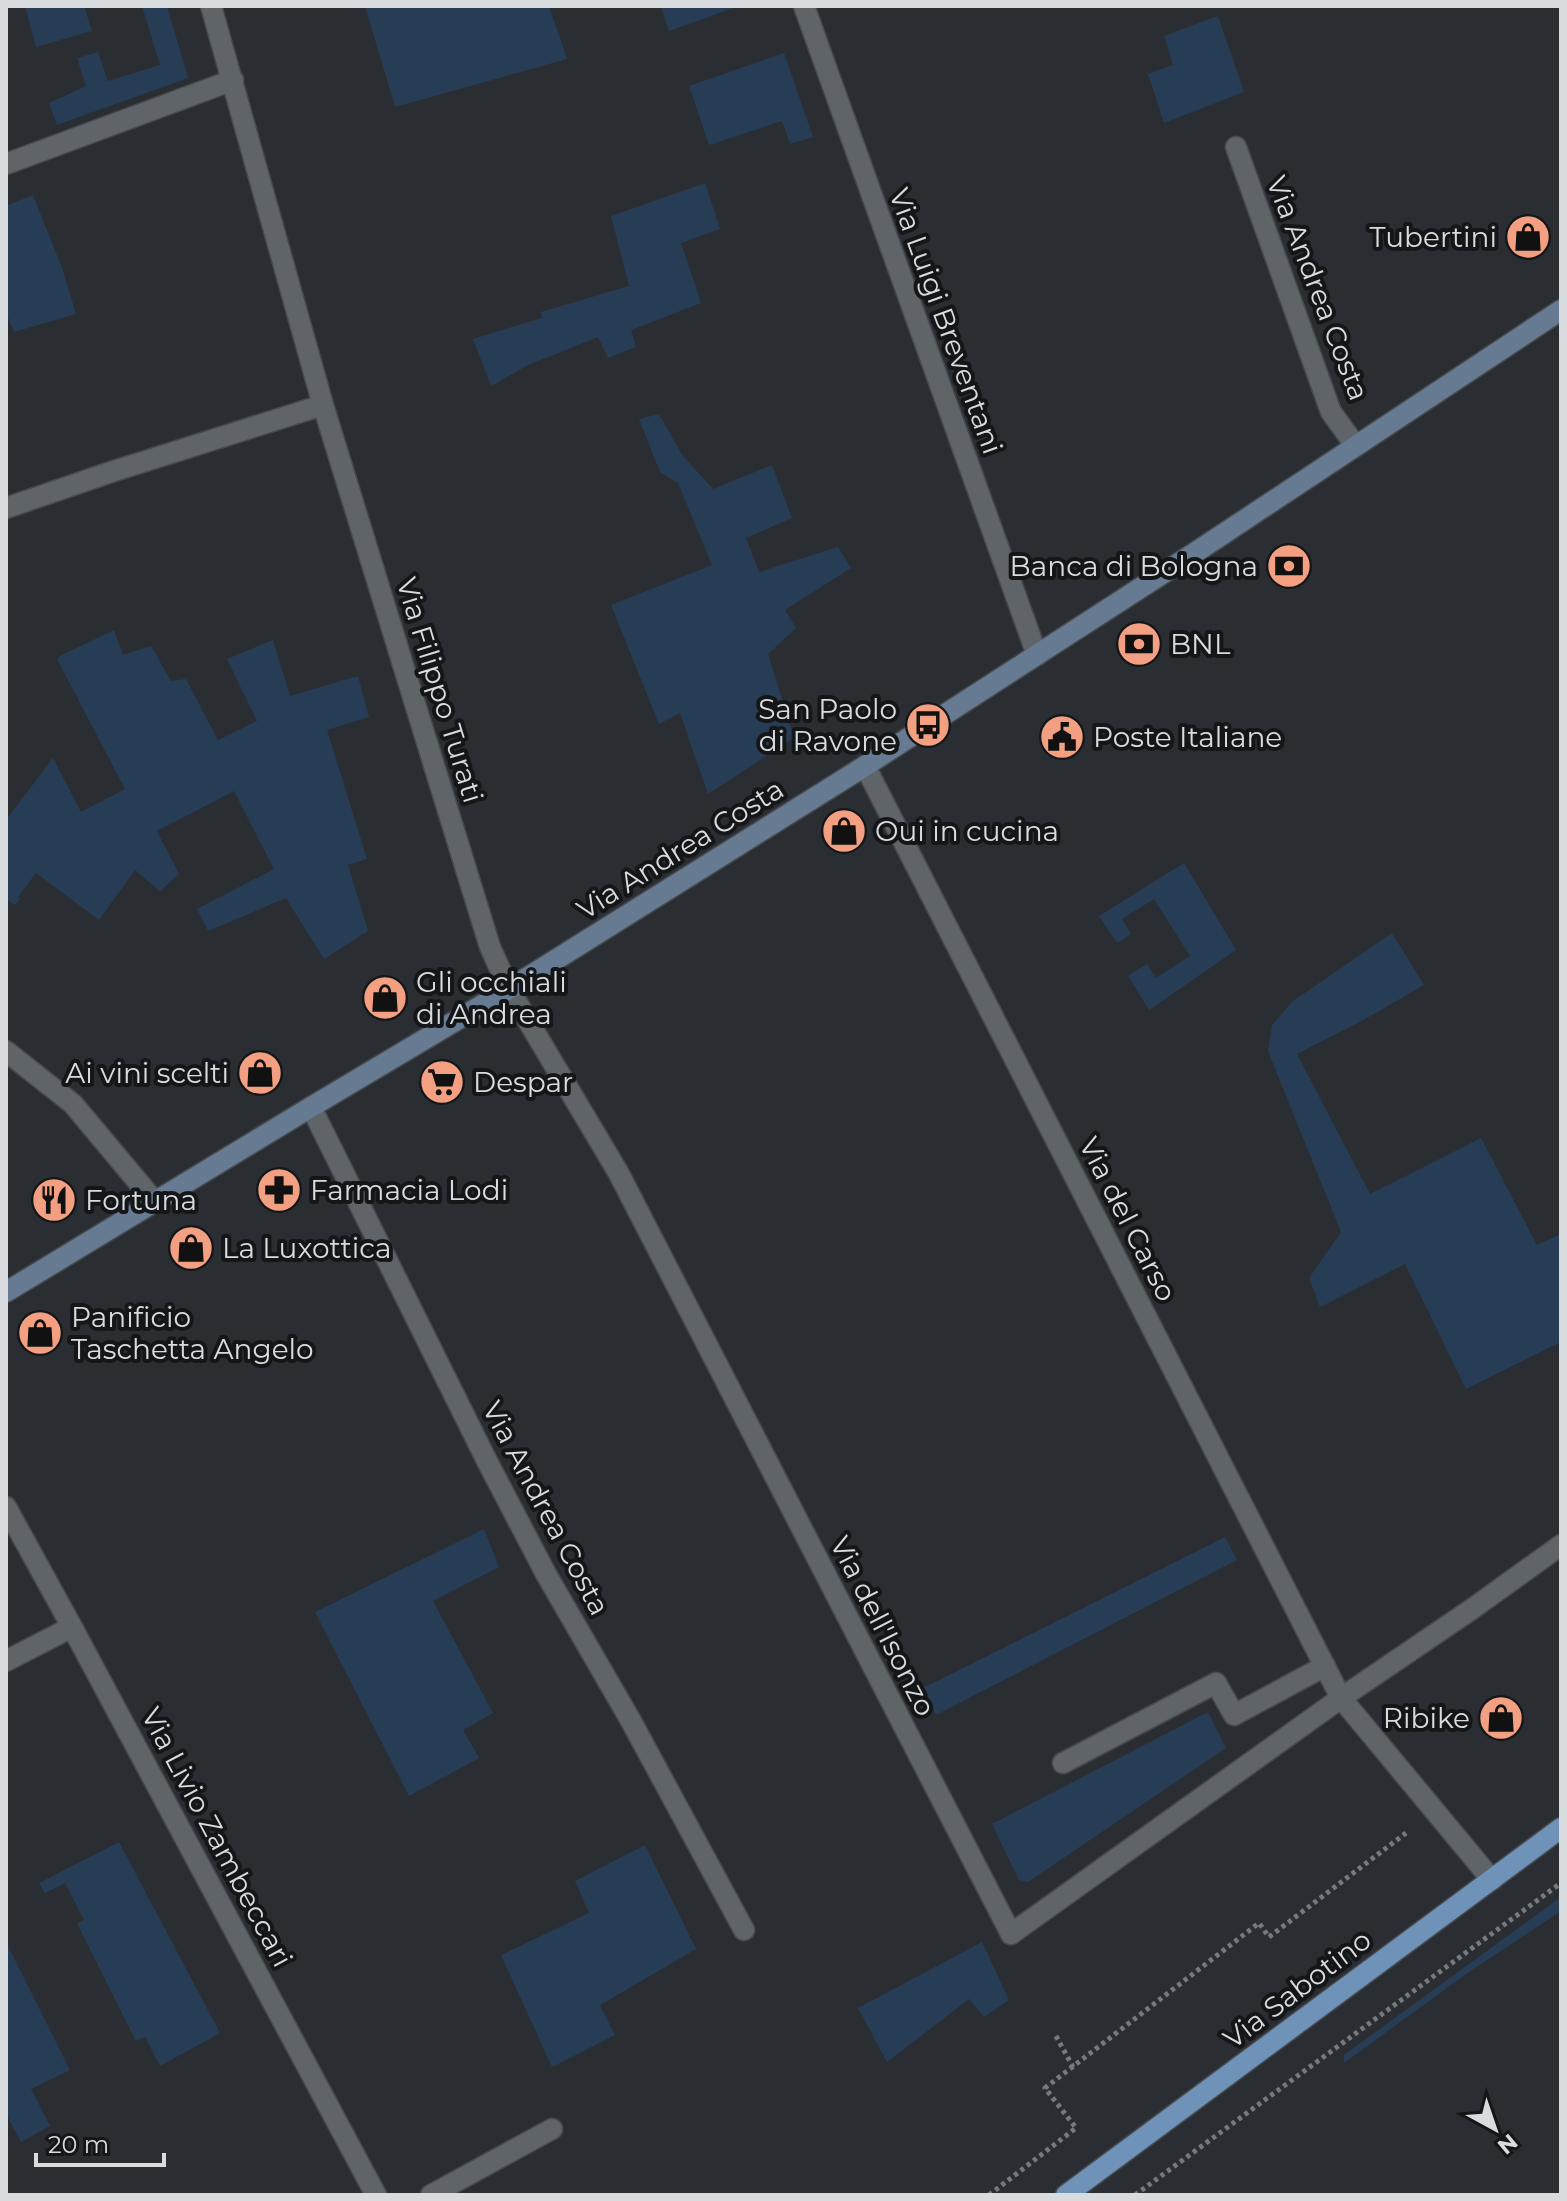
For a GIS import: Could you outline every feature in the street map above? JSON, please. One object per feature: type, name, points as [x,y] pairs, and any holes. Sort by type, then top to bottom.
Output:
[{"type":"main road","name":"Via Andrea Costa","points":[[6,1292],[509,989],[865,766],[1561,310]]},
{"type":"main road","name":"Via Sabotino","points":[[1066,2195],[1561,1828]]},
{"type":"street","name":"Via Filippo Turati","points":[[211,6],[323,405],[490,947],[509,989]]},
{"type":"street","name":"Via Luigi Breventani","points":[[804,6],[1037,655]]},
{"type":"street","points":[[6,164],[233,80]]},
{"type":"street","name":"Via Andrea Costa","points":[[1236,147],[1331,412],[1355,445]]},
{"type":"street","points":[[6,508],[323,405]]},
{"type":"street","name":"Via del Carso","points":[[865,766],[1341,1698],[1492,1880]]},
{"type":"street","name":"Via dell'Isonzo","points":[[509,989],[618,1172],[1011,1934],[1341,1698]]},
{"type":"street","points":[[6,1051],[73,1104],[155,1202]]},
{"type":"street","name":"Via Andrea Costa","points":[[311,1107],[494,1476],[744,1930]]},
{"type":"street","name":"Via Livio Zambeccari","points":[[6,1507],[376,2195]]},
{"type":"street","points":[[1341,1698],[1561,1545]]},
{"type":"street","points":[[6,1661],[72,1627]]},
{"type":"street","points":[[1063,1763],[1216,1683],[1234,1715],[1325,1666]]},
{"type":"street","points":[[431,2195],[552,2129]]},
{"type":"path","points":[[989,2195],[1076,2128],[1045,2088],[1259,1923],[1269,1937],[1406,1833]]},
{"type":"path","points":[[1135,2195],[1561,1883]]},
{"type":"path","points":[[1240,1938],[1247,1947]]},
{"type":"path","points":[[1056,2036],[1073,2067]]},
{"type":"shaded area","points":[[25,6],[84,6],[92,31],[36,47]]},
{"type":"shaded area","points":[[142,6],[167,6],[188,78],[57,125],[49,103],[86,86],[77,58],[98,52],[108,81],[160,65]]},
{"type":"shaded area","points":[[365,6],[549,6],[567,59],[395,107]]},
{"type":"shaded area","points":[[661,6],[739,6],[669,31]]},
{"type":"shaded area","points":[[1218,16],[1244,92],[1164,123],[1148,74],[1173,65],[1164,36]]},
{"type":"shaded area","points":[[784,53],[813,137],[790,144],[782,121],[709,145],[689,86]]},
{"type":"shaded area","points":[[705,183],[720,229],[681,243],[701,303],[631,330],[636,347],[608,358],[598,337],[528,365],[491,386],[473,339],[542,318],[541,312],[629,286],[611,216]]},
{"type":"shaded area","points":[[33,195],[62,268],[76,314],[14,332],[6,313],[6,206]]},
{"type":"shaded area","points":[[659,414],[682,455],[713,489],[772,465],[792,518],[746,538],[759,572],[838,547],[851,568],[785,610],[796,628],[768,654],[794,738],[708,794],[680,713],[659,724],[611,605],[712,565],[678,483],[660,472],[639,419]]},
{"type":"shaded area","points":[[114,630],[123,655],[151,646],[171,681],[186,679],[218,740],[257,721],[227,659],[273,640],[290,696],[358,676],[369,717],[327,730],[367,859],[348,865],[368,931],[324,959],[286,898],[208,931],[197,909],[274,869],[234,791],[157,831],[179,874],[160,891],[135,870],[99,920],[36,873],[15,905],[6,899],[6,820],[53,758],[81,812],[125,789],[58,661],[58,657]]},
{"type":"shaded area","points":[[1184,863],[1236,950],[1149,1010],[1128,976],[1147,964],[1156,978],[1190,956],[1154,899],[1122,919],[1131,934],[1117,943],[1099,916]]},
{"type":"shaded area","points":[[1392,933],[1424,985],[1297,1054],[1370,1194],[1481,1138],[1537,1245],[1561,1234],[1561,1342],[1466,1389],[1405,1264],[1320,1307],[1309,1278],[1341,1232],[1268,1051],[1272,1025],[1293,1001]]},
{"type":"shaded area","points":[[484,1529],[499,1567],[433,1601],[493,1713],[463,1730],[479,1758],[409,1796],[315,1612]]},
{"type":"shaded area","points":[[1225,1537],[1237,1560],[936,1715],[923,1688]]},
{"type":"shaded area","points":[[1208,1712],[1226,1748],[1028,1882],[1019,1880],[992,1824]]},
{"type":"shaded area","points":[[119,1842],[220,2033],[160,2066],[145,2037],[136,2041],[77,1923],[84,1920],[65,1883],[45,1893],[39,1883]]},
{"type":"shaded area","points":[[645,1845],[696,1949],[600,2005],[615,2035],[552,2067],[501,1955],[589,1913],[575,1881]]},
{"type":"shaded area","points":[[1561,1897],[1561,1911],[1466,1974],[1344,2063],[1344,2055]]},
{"type":"shaded area","points":[[6,1942],[70,2070],[31,2089],[50,2126],[21,2142],[6,2114]]},
{"type":"shaded area","points":[[982,1942],[1009,2000],[984,2017],[969,1999],[887,2062],[858,2008]]},
{"type":"place","name":"Tubertini","points":[[1528,237]]},
{"type":"place","name":"Banca di Bologna","points":[[1289,566]]},
{"type":"place","name":"BNL","points":[[1139,644]]},
{"type":"place","name":"San Paolo di Ravone","points":[[928,725]]},
{"type":"place","name":"Poste Italiane","points":[[1062,737]]},
{"type":"place","name":"Oui in cucina","points":[[844,831]]},
{"type":"place","name":"Gli occhiali di Andrea","points":[[385,998]]},
{"type":"place","name":"Ai vini scelti","points":[[260,1073]]},
{"type":"place","name":"Despar","points":[[442,1082]]},
{"type":"place","name":"Farmacia Lodi","points":[[279,1190]]},
{"type":"place","name":"Fortuna","points":[[54,1200]]},
{"type":"place","name":"La Luxottica","points":[[191,1248]]},
{"type":"place","name":"Panificio Taschetta Angelo","points":[[40,1333]]},
{"type":"place","name":"Ribike","points":[[1501,1718]]}]
